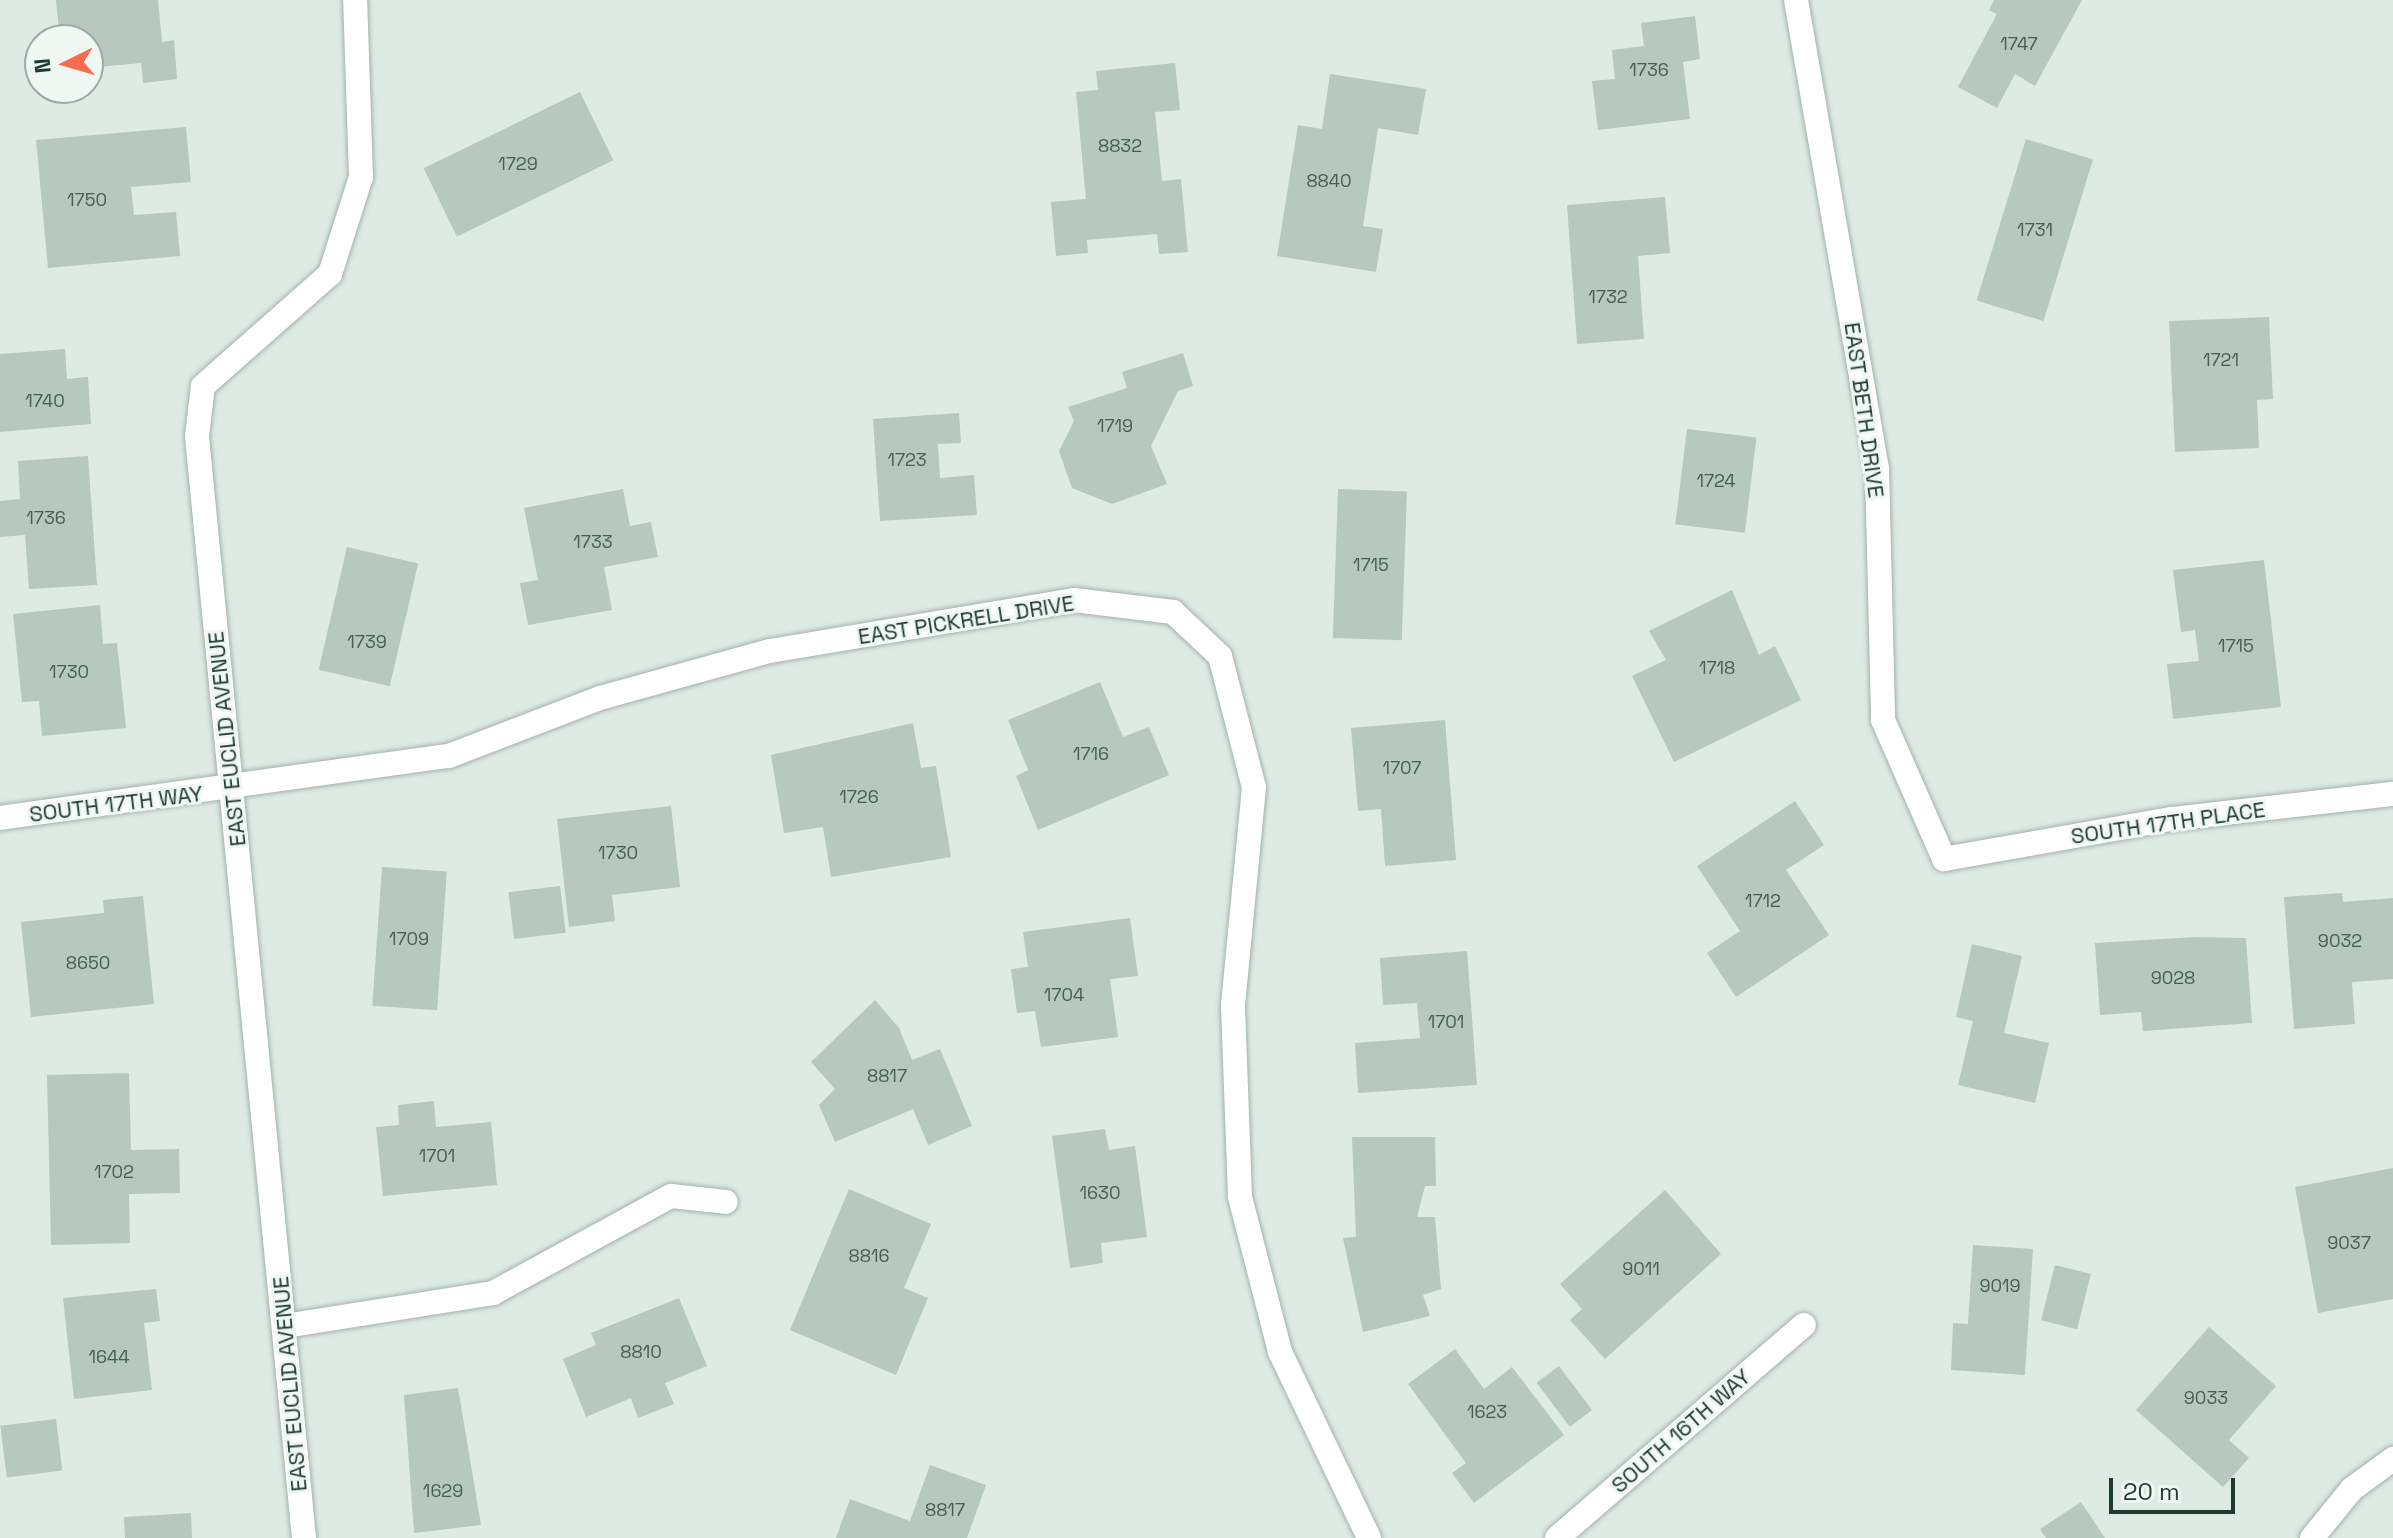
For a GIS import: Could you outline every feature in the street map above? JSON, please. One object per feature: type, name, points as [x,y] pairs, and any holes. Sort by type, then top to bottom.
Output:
[{"type":"street","name":"EAST BETH DRIVE","points":[[1796,0],[1877,468],[1883,720],[1944,859]]},
{"type":"street","name":"EAST EUCLID AVENUE","points":[[304,1538],[197,436],[203,386],[330,274],[361,177],[362,1]]},
{"type":"street","name":"EAST PICKRELL DRIVE","points":[[232,790],[449,756],[600,698],[770,651],[1074,600],[1173,612],[1220,656],[1254,787],[1233,1006],[1240,1197],[1280,1352],[1369,1538]]},
{"type":"street","name":"SOUTH 17TH WAY","points":[[0,818],[232,790]]},
{"type":"street","name":"SOUTH 17TH PLACE","points":[[1944,859],[2172,819],[2393,794]]},
{"type":"street","points":[[285,1326],[493,1293],[671,1196],[726,1202]]},
{"type":"street","name":"SOUTH 16TH WAY","points":[[1557,1538],[1804,1325]]},
{"type":"street","points":[[2312,1538],[2352,1489],[2393,1459]]},
{"type":"building","points":[[56,0],[158,0],[162,42],[174,40],[177,79],[143,83],[141,63],[104,66],[104,24],[58,24]]},
{"type":"building","points":[[1994,0],[2082,0],[2035,86],[2015,74],[1997,108],[1958,87],[1997,14],[1989,10]]},
{"type":"building","points":[[1695,16],[1700,59],[1683,62],[1690,119],[1598,130],[1592,81],[1615,79],[1612,50],[1644,46],[1641,23]]},
{"type":"building","points":[[1175,63],[1180,110],[1155,112],[1162,181],[1181,179],[1188,252],[1159,254],[1157,234],[1087,240],[1088,253],[1056,256],[1051,202],[1086,199],[1076,92],[1098,90],[1096,71]]},
{"type":"building","points":[[1330,74],[1426,89],[1418,135],[1378,128],[1363,226],[1383,229],[1376,272],[1277,256],[1298,125],[1322,129]]},
{"type":"building","points":[[580,92],[613,160],[457,237],[424,168]]},
{"type":"building","points":[[186,127],[191,182],[131,187],[134,215],[176,212],[180,256],[48,268],[36,140]]},
{"type":"building","points":[[2026,139],[2093,159],[2044,321],[1977,301]]},
{"type":"building","points":[[1665,197],[1670,253],[1638,256],[1644,339],[1577,344],[1567,205]]},
{"type":"building","points":[[2269,317],[2273,399],[2257,400],[2259,448],[2175,452],[2169,321]]},
{"type":"building","points":[[65,349],[67,379],[88,377],[91,424],[0,432],[0,354]]},
{"type":"building","points":[[1183,353],[1193,386],[1178,391],[1151,446],[1167,484],[1112,504],[1072,488],[1059,451],[1074,421],[1068,407],[1127,388],[1122,372]]},
{"type":"building","points":[[959,413],[961,443],[938,444],[940,478],[974,475],[977,515],[880,521],[873,419]]},
{"type":"building","points":[[1687,429],[1756,438],[1745,533],[1675,524]]},
{"type":"building","points":[[88,456],[97,585],[29,589],[25,535],[0,537],[0,501],[20,499],[18,461]]},
{"type":"building","points":[[623,489],[630,526],[651,522],[658,557],[604,567],[612,610],[528,625],[520,583],[538,580],[524,508]]},
{"type":"building","points":[[1338,489],[1407,491],[1402,640],[1333,638]]},
{"type":"building","points":[[347,547],[418,563],[390,686],[319,670]]},
{"type":"building","points":[[2264,560],[2281,707],[2173,719],[2167,664],[2199,661],[2195,630],[2181,632],[2173,570]]},
{"type":"building","points":[[1732,590],[1759,655],[1775,646],[1801,700],[1674,762],[1632,676],[1666,660],[1649,631]]},
{"type":"building","points":[[100,605],[103,644],[117,643],[126,728],[42,736],[39,701],[22,702],[13,614]]},
{"type":"building","points":[[1100,682],[1123,737],[1149,727],[1169,775],[1038,830],[1016,776],[1028,770],[1008,720]]},
{"type":"building","points":[[1445,720],[1456,860],[1385,866],[1381,809],[1358,811],[1351,728]]},
{"type":"building","points":[[913,723],[921,768],[936,766],[951,857],[831,877],[823,827],[784,833],[771,755]]},
{"type":"building","points":[[1795,801],[1824,845],[1786,870],[1829,935],[1736,997],[1707,953],[1740,931],[1697,866]]},
{"type":"building","points":[[671,806],[680,887],[612,895],[615,921],[569,927],[557,819]]},
{"type":"building","points":[[382,867],[447,872],[437,1010],[372,1006]]},
{"type":"building","points":[[560,886],[566,933],[514,939],[508,892]]},
{"type":"building","points":[[2342,893],[2343,902],[2393,898],[2393,979],[2352,982],[2355,1024],[2294,1029],[2284,897]]},
{"type":"building","points":[[143,896],[154,1004],[31,1017],[21,922],[104,913],[103,900]]},
{"type":"building","points":[[1130,918],[1138,976],[1110,979],[1118,1037],[1041,1047],[1035,1011],[1017,1013],[1011,969],[1028,967],[1023,932]]},
{"type":"building","points":[[2196,937],[2246,938],[2252,1023],[2143,1031],[2141,1012],[2100,1015],[2095,943]]},
{"type":"building","points":[[1972,944],[2022,956],[2004,1033],[2049,1043],[2035,1103],[1958,1085],[1973,1021],[1956,1017]]},
{"type":"building","points":[[1467,951],[1477,1085],[1358,1093],[1355,1043],[1420,1038],[1417,1003],[1383,1005],[1380,958]]},
{"type":"building","points":[[875,1000],[899,1028],[912,1060],[940,1049],[972,1126],[928,1145],[913,1109],[835,1142],[819,1105],[835,1089],[811,1062]]},
{"type":"building","points":[[129,1073],[131,1150],[179,1149],[180,1193],[129,1194],[130,1243],[51,1245],[47,1075]]},
{"type":"building","points":[[434,1101],[436,1127],[491,1122],[497,1185],[383,1196],[376,1127],[399,1125],[398,1105]]},
{"type":"building","points":[[1105,1129],[1109,1150],[1135,1146],[1147,1237],[1101,1243],[1103,1263],[1070,1268],[1052,1136]]},
{"type":"building","points":[[1352,1137],[1435,1137],[1436,1186],[1425,1186],[1417,1217],[1435,1217],[1441,1289],[1423,1295],[1430,1316],[1363,1332],[1343,1238],[1356,1237]]},
{"type":"building","points":[[2393,1168],[2393,1299],[2318,1313],[2295,1187]]},
{"type":"building","points":[[849,1189],[931,1224],[904,1288],[928,1298],[896,1375],[790,1330]]},
{"type":"building","points":[[1665,1190],[1721,1254],[1605,1359],[1570,1320],[1582,1309],[1560,1284]]},
{"type":"building","points":[[1973,1245],[2033,1249],[2025,1375],[1951,1370],[1953,1323],[1968,1324]]},
{"type":"building","points":[[2055,1265],[2091,1274],[2077,1329],[2041,1320]]},
{"type":"building","points":[[156,1289],[160,1321],[144,1323],[152,1390],[74,1399],[63,1298]]},
{"type":"building","points":[[679,1298],[707,1366],[665,1383],[674,1404],[638,1418],[631,1398],[586,1417],[563,1359],[596,1345],[591,1333]]},
{"type":"building","points":[[2209,1327],[2276,1386],[2229,1440],[2249,1458],[2223,1487],[2136,1410]]},
{"type":"building","points":[[1455,1349],[1484,1389],[1512,1367],[1564,1435],[1474,1503],[1452,1473],[1466,1463],[1408,1384]]},
{"type":"building","points":[[1559,1366],[1592,1410],[1570,1427],[1537,1383]]},
{"type":"building","points":[[458,1388],[481,1525],[414,1533],[404,1395]]},
{"type":"building","points":[[56,1419],[62,1471],[7,1477],[0,1426]]},
{"type":"building","points":[[930,1465],[986,1485],[967,1538],[836,1538],[850,1499],[910,1521]]},
{"type":"building","points":[[2081,1502],[2105,1538],[2046,1538],[2040,1529]]},
{"type":"building","points":[[191,1513],[192,1538],[125,1538],[124,1517]]}]
